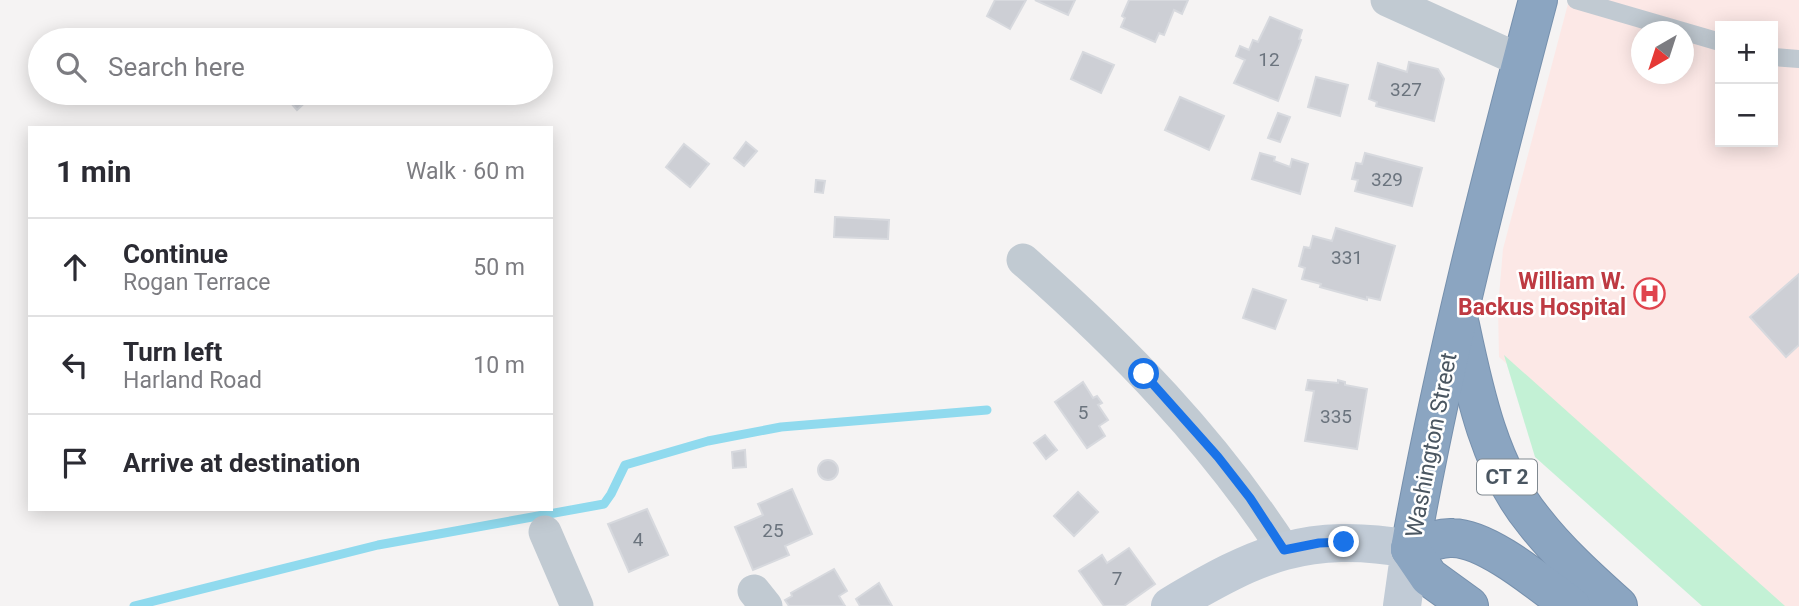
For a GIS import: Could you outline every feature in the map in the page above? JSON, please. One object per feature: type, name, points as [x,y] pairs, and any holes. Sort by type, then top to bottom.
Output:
[{"type":"highway","name":"Washington Street","points":[[1410,549],[1458,314],[1538,0]]},
{"type":"highway","name":"CT 2","points":[[1458,314],[1468,362],[1485,420],[1514,492],[1534,522],[1618,606]]},
{"type":"highway","points":[[1469,606],[1429,577],[1410,549],[1443,538],[1478,544],[1571,606]]},
{"type":"main road","points":[[1170,606],[1247,564],[1284,550],[1319,543],[1344,542],[1410,549]]},
{"type":"main road","name":"Washington Street","points":[[1402,606],[1410,549]]},
{"type":"street","points":[[1387,0],[1522,61]]},
{"type":"street","points":[[1023,260],[1091,321],[1144,374],[1226,467],[1284,550]]},
{"type":"street","points":[[545,532],[577,606]]},
{"type":"lane","points":[[1576,0],[1715,41]]},
{"type":"lane","points":[[1778,57],[1799,59]]},
{"type":"shaded area","name":"William W. Backus Hospital","points":[[1569,0],[1799,0],[1799,606],[1784,606],[1499,357],[1498,308],[1503,249]]},
{"type":"green space","points":[[1504,355],[1785,606],[1702,606],[1535,457]]},
{"type":"building","points":[[995,0],[1026,0],[1010,29],[987,16]]},
{"type":"building","points":[[1035,0],[1075,0],[1068,15]]},
{"type":"building","points":[[1129,0],[1188,0],[1182,14],[1174,10],[1164,35],[1159,33],[1155,42],[1121,27],[1125,18],[1122,16]]},
{"type":"building","points":[[1270,17],[1302,30],[1301,40],[1278,101],[1234,83],[1245,60],[1236,56],[1240,46],[1249,50],[1253,40],[1258,42]]},
{"type":"building","points":[[1083,52],[1114,65],[1101,93],[1071,79]]},
{"type":"building","points":[[1409,62],[1438,69],[1444,79],[1434,121],[1376,106],[1377,102],[1369,99],[1378,63],[1407,72]]},
{"type":"building","points":[[1316,77],[1348,85],[1340,116],[1308,107]]},
{"type":"building","points":[[1180,97],[1224,116],[1209,150],[1165,130]]},
{"type":"building","points":[[1278,113],[1290,117],[1280,142],[1268,138]]},
{"type":"building","points":[[746,142],[757,151],[744,166],[734,158]]},
{"type":"building","points":[[684,144],[709,164],[690,187],[666,167]]},
{"type":"building","points":[[1260,153],[1275,157],[1274,161],[1290,167],[1292,159],[1308,164],[1300,194],[1252,179]]},
{"type":"building","points":[[1365,153],[1422,168],[1412,206],[1355,191],[1358,180],[1352,179],[1356,163],[1362,164]]},
{"type":"building","points":[[816,180],[825,181],[823,193],[815,192]]},
{"type":"building","points":[[835,217],[889,220],[888,239],[834,237]]},
{"type":"building","points":[[1336,228],[1395,246],[1380,300],[1367,297],[1367,300],[1302,279],[1305,268],[1299,266],[1304,247],[1310,248],[1313,236],[1332,241]]},
{"type":"building","points":[[1799,274],[1799,345],[1786,357],[1750,317]]},
{"type":"building","points":[[1253,289],[1286,300],[1275,329],[1243,318]]},
{"type":"building","points":[[1308,380],[1338,383],[1338,380],[1345,382],[1345,385],[1367,389],[1357,449],[1305,441],[1314,391],[1306,390]]},
{"type":"building","points":[[1083,382],[1093,398],[1097,396],[1102,403],[1098,405],[1108,420],[1099,426],[1105,436],[1087,448],[1055,402]]},
{"type":"building","points":[[1045,435],[1057,450],[1046,459],[1034,443]]},
{"type":"building","points":[[745,450],[746,467],[733,468],[732,452]]},
{"type":"building","points":[[828,460],[835,463],[838,470],[835,477],[828,480],[821,477],[818,470],[821,463]]},
{"type":"building","points":[[792,489],[812,534],[785,546],[789,555],[753,570],[735,527],[763,515],[758,504]]},
{"type":"building","points":[[1078,492],[1098,512],[1074,536],[1054,516]]},
{"type":"building","points":[[647,509],[668,555],[629,572],[608,524]]},
{"type":"building","points":[[1129,548],[1155,584],[1124,606],[1104,606],[1079,571],[1102,555],[1107,563]]},
{"type":"building","points":[[834,569],[847,591],[839,596],[845,606],[789,606],[785,600],[792,596],[791,593]]},
{"type":"building","points":[[879,583],[892,606],[860,606],[856,599]]},
{"type":"waterway","points":[[134,606],[378,545],[604,504],[625,465],[708,441],[781,427],[987,410]]},
{"type":"place","name":"William W. Backus Hospital","points":[[1649,294]]},
{"type":"route","points":[[1144,374],[1218,457],[1250,498],[1284,550],[1319,543],[1344,542]]}]
